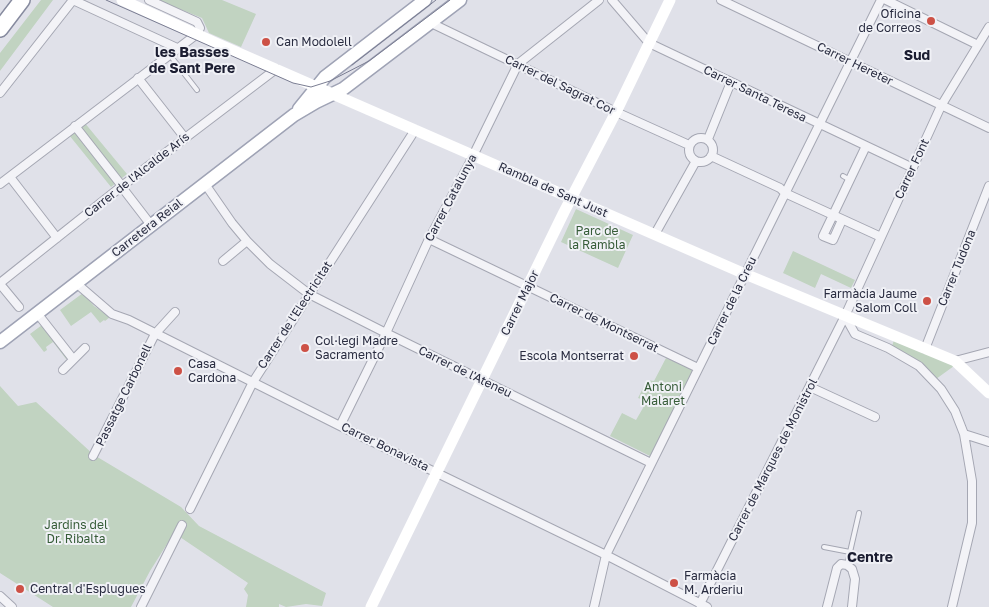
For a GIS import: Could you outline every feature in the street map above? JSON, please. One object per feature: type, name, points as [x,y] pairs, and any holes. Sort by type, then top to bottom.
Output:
[{"type":"highway","points":[[0,30],[22,0]]},
{"type":"main road","name":"Carretera Reial","points":[[294,115],[324,77],[425,0]]},
{"type":"main road","name":"Carretera Reial","points":[[0,342],[294,115],[351,83],[460,0]]},
{"type":"street","points":[[0,93],[73,0],[177,48]]},
{"type":"street","name":"Rambla de Sant Just","points":[[122,0],[745,274],[955,361],[989,393]]},
{"type":"street","points":[[0,184],[168,54],[197,34],[200,28],[197,22],[149,0]]},
{"type":"street","name":"Carrer Catalunya","points":[[340,426],[429,240],[474,155],[518,64],[600,0]]},
{"type":"street","name":"Carrer Santa Teresa","points":[[612,0],[649,43],[913,168]]},
{"type":"street","name":"Carrer Major","points":[[371,607],[670,0]]},
{"type":"street","name":"Carrer Hereter","points":[[722,0],[989,128]]},
{"type":"street","name":"Carrer de la Creu","points":[[594,607],[606,555],[881,0]]},
{"type":"street","points":[[886,0],[978,45]]},
{"type":"street","name":"Carrer del Sagrat Cor","points":[[431,23],[616,112],[690,145]]},
{"type":"street","name":"Carrer Font","points":[[845,316],[941,106],[989,27]]},
{"type":"street","name":"Carrer de l'Alcalde Arís","points":[[0,283],[121,186],[276,69]]},
{"type":"street","points":[[138,78],[185,138]]},
{"type":"street","points":[[708,139],[731,82]]},
{"type":"street","points":[[75,126],[151,225]]},
{"type":"street","name":"Carrer de l'Electricitat","points":[[190,509],[253,382],[415,130]]},
{"type":"street","points":[[697,138],[708,139],[713,147],[711,156],[704,161],[696,161],[690,154],[690,145],[697,138]]},
{"type":"street","points":[[842,220],[833,240],[823,236],[833,216],[846,178],[866,146]]},
{"type":"street","points":[[711,156],[780,188],[785,193],[833,216],[881,237]]},
{"type":"street","points":[[655,234],[696,161]]},
{"type":"street","points":[[10,176],[57,238]]},
{"type":"street","name":"Carrer de l'Ateneu","points":[[205,184],[247,241],[270,264],[309,294],[651,463]]},
{"type":"street","name":"Carrer Tudona","points":[[925,349],[986,203],[989,186]]},
{"type":"street","name":"Carrer de Montserrat","points":[[429,240],[698,368]]},
{"type":"street","points":[[223,261],[247,241]]},
{"type":"street","points":[[0,283],[19,307]]},
{"type":"street","name":"Carrer Bonavista","points":[[76,283],[112,314],[129,320],[704,605]]},
{"type":"street","name":"Passatge Carbonell","points":[[94,456],[155,334],[175,312]]},
{"type":"street","points":[[37,313],[73,359]]},
{"type":"street","points":[[845,316],[855,334],[888,348],[918,366],[941,389],[955,411],[964,434],[972,481],[972,523],[952,607]]},
{"type":"street","name":"Carrer de Marques de Monistrol","points":[[704,605],[845,316]]},
{"type":"street","points":[[888,334],[888,348]]},
{"type":"street","points":[[63,370],[85,348]]},
{"type":"street","points":[[955,361],[989,352]]},
{"type":"street","points":[[810,387],[874,417]]},
{"type":"street","points":[[964,434],[989,442]]},
{"type":"street","points":[[141,607],[182,526]]},
{"type":"street","points":[[827,607],[837,568],[841,564],[847,565],[852,569],[855,579],[852,607]]},
{"type":"street","points":[[0,596],[11,607]]},
{"type":"lane","points":[[168,54],[197,90]]},
{"type":"lane","points":[[847,565],[859,513]]},
{"type":"lane","points":[[824,547],[850,552]]},
{"type":"green space","points":[[41,0],[53,0],[0,71],[0,53]]},
{"type":"green space","points":[[157,0],[222,0],[256,14],[241,47],[209,33],[202,18]]},
{"type":"green space","points":[[84,122],[127,174],[111,187],[69,135]]},
{"type":"green space","name":"Parc de la Rambla","points":[[576,209],[633,235],[618,268],[561,242]]},
{"type":"green space","points":[[793,251],[855,280],[851,288],[821,274],[815,288],[783,273]]},
{"type":"green space","points":[[83,293],[94,306],[110,317],[100,323],[91,312],[71,326],[60,310]]},
{"type":"green space","points":[[42,325],[68,358],[66,359],[53,342],[46,347],[47,350],[44,352],[30,334]]},
{"type":"green space","points":[[894,340],[954,366],[936,379],[916,360],[892,346]]},
{"type":"green space","name":"Antoni Malaret","points":[[666,358],[693,370],[650,456],[610,436],[622,413],[636,420],[647,401],[638,398],[647,380],[654,381]]},
{"type":"green space","name":"Jardins del Dr. Ribalta","points":[[0,386],[18,406],[36,402],[94,455],[181,507],[199,526],[326,593],[322,606],[306,604],[286,607],[279,604],[279,607],[246,607],[248,595],[244,589],[248,583],[174,533],[150,571],[131,607],[53,607],[0,573]]},
{"type":"tram line","points":[[106,0],[293,83],[311,87],[330,81],[369,61],[450,0]]},
{"type":"tram line","points":[[352,65],[436,0]]},
{"type":"place","name":"Oficina de Correos","points":[[931,21]]},
{"type":"place","name":"Can Modolell","points":[[266,42]]},
{"type":"place","name":"Farmàcia Jaume Salom Coll","points":[[927,301]]},
{"type":"place","name":"Col·legi Madre Sacramento","points":[[305,348]]},
{"type":"place","name":"Escola Montserrat","points":[[634,356]]},
{"type":"place","name":"Casa Cardona","points":[[178,371]]},
{"type":"place","name":"Farmàcia M. Arderiu","points":[[674,583]]},
{"type":"place","name":"Central d'Esplugues","points":[[20,589]]},
{"type":"district","name":"Sud","points":[[917,56]]},
{"type":"district","name":"les Basses de Sant Pere","points":[[192,62]]},
{"type":"district","name":"Centre","points":[[870,558]]}]
